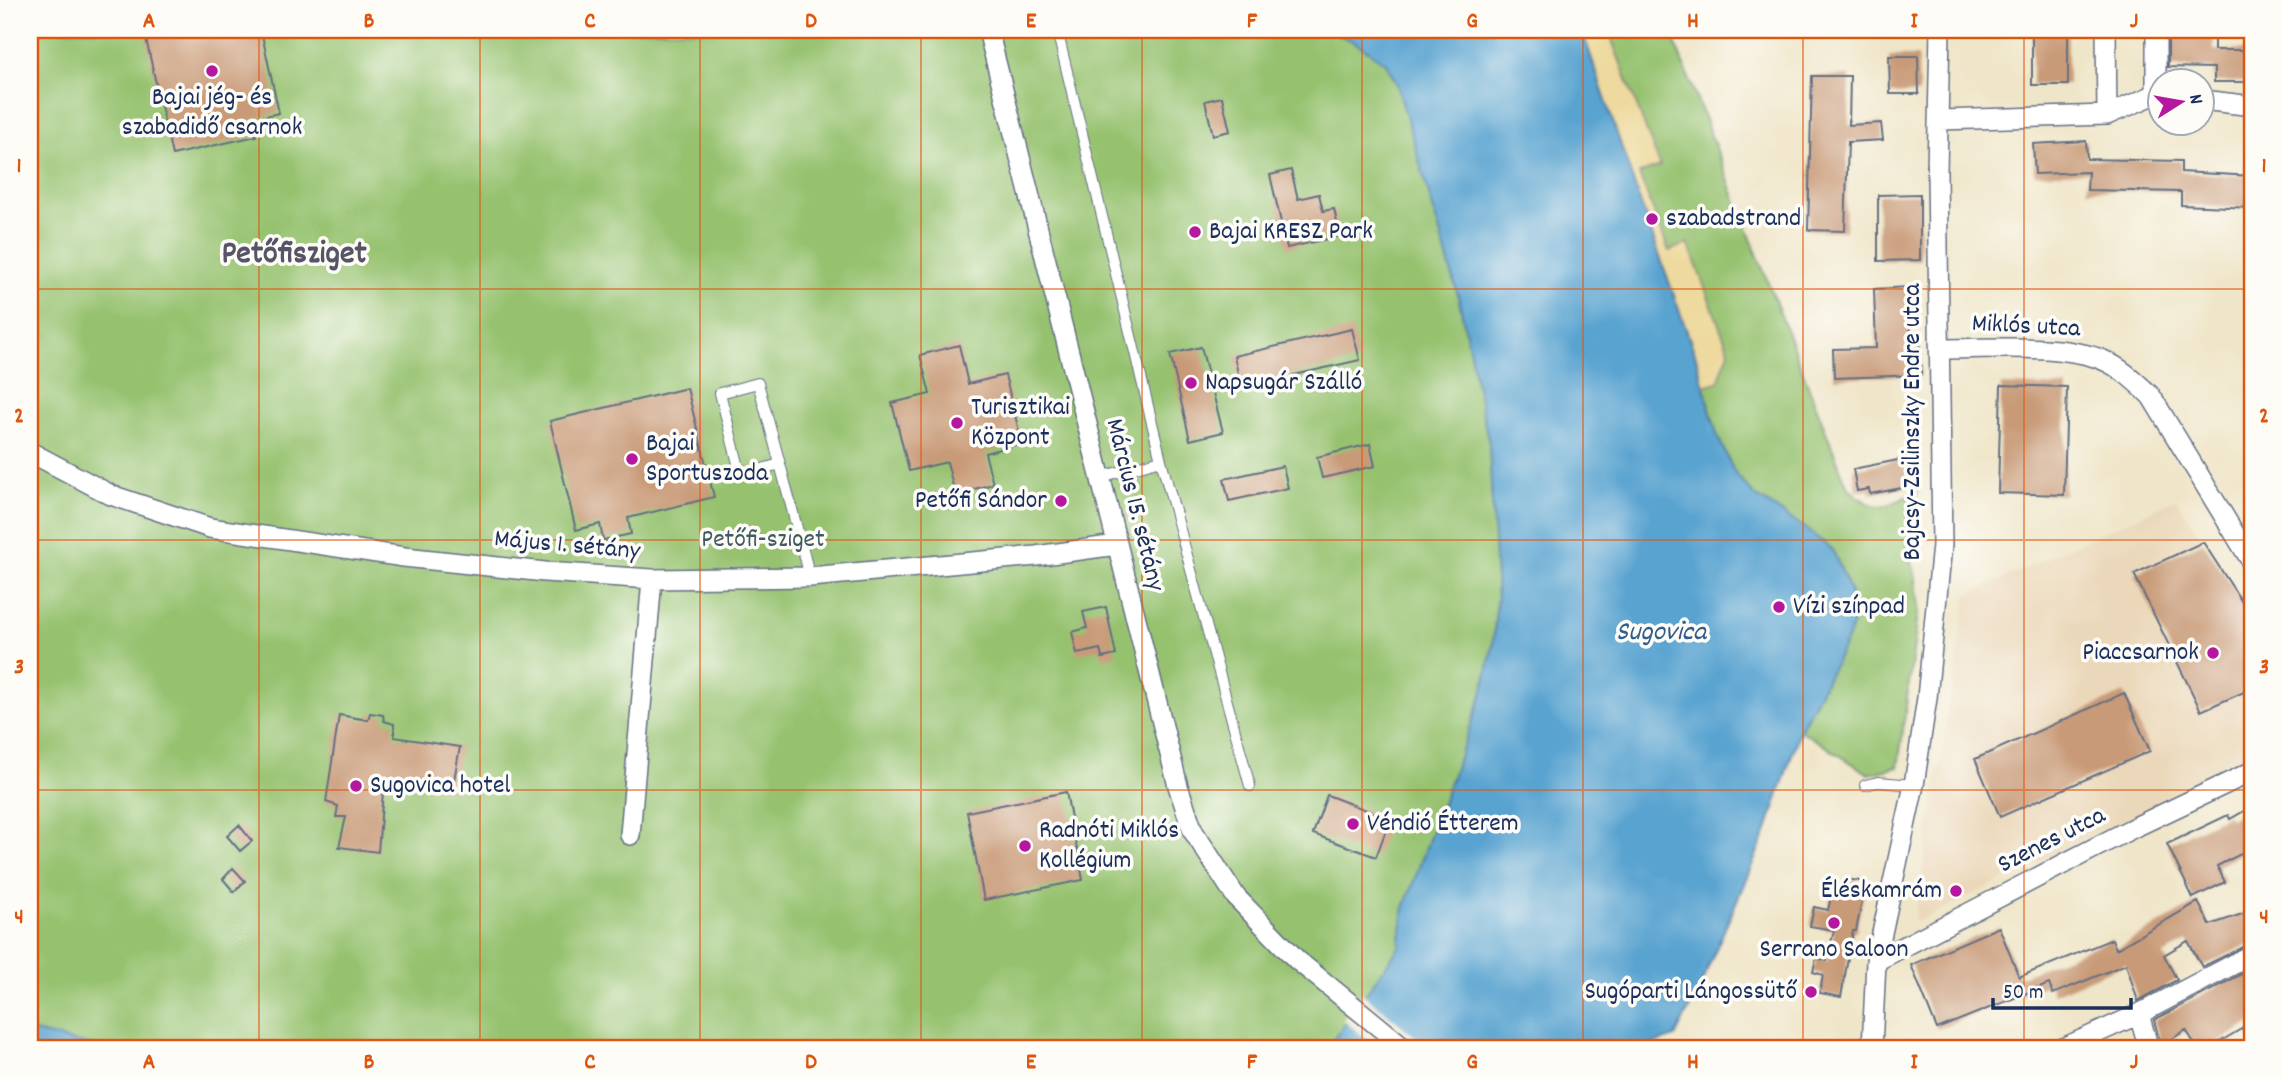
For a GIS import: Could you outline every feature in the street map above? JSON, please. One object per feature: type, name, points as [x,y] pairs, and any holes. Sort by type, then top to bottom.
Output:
[{"type":"street","name":"Március 15. sétány","points":[[988,30],[1178,786],[1193,831],[1236,897],[1297,960],[1406,1049]]},
{"type":"street","name":"Bajcsy-Zsilinszky Endre utca","points":[[1872,1049],[1876,961],[1914,785],[1927,698],[1942,545],[1937,172],[1940,30]]},
{"type":"street","points":[[2105,30],[2107,115]]},
{"type":"street","points":[[2156,30],[2157,66]]},
{"type":"street","points":[[1940,120],[2107,115],[2146,99]]},
{"type":"street","points":[[2216,102],[2253,106]]},
{"type":"street","name":"Miklós utca","points":[[1941,349],[2075,351],[2106,361],[2130,377],[2151,396],[2253,564]]},
{"type":"street","name":"Május 1. sétány","points":[[30,452],[111,495],[210,528],[404,557],[545,572],[652,579],[810,578],[1036,556],[1117,545]]},
{"type":"street","points":[[630,835],[652,579]]},
{"type":"street","name":"Szenes utca","points":[[1876,961],[2131,829],[2253,771]]},
{"type":"street","points":[[2061,1049],[2139,1014],[2253,954]]},
{"type":"street","points":[[2139,1014],[2149,1049]]},
{"type":"street","name":"Bajcsy-Zsilinszky Endre utca","points":[[1862,1049],[1874,1017]]},
{"type":"lane","points":[[1056,30],[1161,460],[1250,786]]},
{"type":"lane","points":[[780,464],[741,475],[720,393],[758,383],[780,464],[810,578]]},
{"type":"lane","points":[[1101,478],[1161,460]]},
{"type":"lane","points":[[1865,785],[1897,782],[1914,785]]},
{"type":"shaded area","points":[[2176,499],[2253,615],[2253,759],[1914,923],[1967,595]]},
{"type":"green space","name":"Petőfi-sziget","points":[[30,30],[1269,30],[1271,33],[1327,30],[1355,42],[1386,63],[1397,84],[1458,295],[1489,444],[1497,598],[1493,645],[1482,695],[1404,908],[1399,947],[1331,1043],[1332,1049],[105,1049],[30,1031]]},
{"type":"green space","points":[[1582,30],[1670,30],[1847,486],[1865,502],[1881,506],[1889,505],[1918,490],[1908,519],[1908,551],[1915,573],[1919,606],[1898,767],[1869,774],[1800,730],[1853,623],[1850,590],[1832,549],[1754,495],[1734,472],[1717,435],[1696,357]]},
{"type":"sand","name":"szabadstrand","points":[[1582,30],[1608,30],[1660,166],[1639,174],[1669,251],[1688,243],[1729,351],[1718,382],[1704,386]]},
{"type":"water","points":[[1269,30],[1328,30],[1270,33]]},
{"type":"water","name":"Sugovica","points":[[1328,30],[1582,30],[1696,357],[1717,435],[1734,472],[1754,495],[1832,549],[1850,590],[1853,623],[1847,640],[1800,730],[1766,833],[1697,993],[1675,1037],[1639,1049],[1332,1049],[1331,1043],[1399,947],[1404,908],[1482,695],[1493,645],[1497,598],[1489,444],[1458,295],[1397,84],[1386,63],[1355,42]]},
{"type":"water","points":[[30,1031],[105,1049],[30,1049]]},
{"type":"pier","points":[[1362,993],[1430,1049],[1380,1049],[1343,1020]]},
{"type":"building","name":"Bajai jég- és szabadidő csarnok","points":[[144,30],[261,30],[279,113],[252,119],[256,136],[172,155]]},
{"type":"building","points":[[2032,30],[2068,30],[2068,85],[2032,85]]},
{"type":"building","points":[[2168,34],[2214,35],[2214,50],[2253,50],[2253,82],[2216,82],[2216,66],[2168,66]]},
{"type":"building","points":[[1889,56],[1918,56],[1919,94],[1890,94]]},
{"type":"building","points":[[1812,76],[1850,76],[1849,125],[1881,123],[1883,140],[1848,142],[1845,231],[1808,230]]},
{"type":"building","points":[[1222,97],[1230,131],[1213,135],[1205,101]]},
{"type":"building","points":[[2086,141],[2087,159],[2181,161],[2181,172],[2253,176],[2253,208],[2181,205],[2181,192],[2087,190],[2088,172],[2035,174],[2033,144]]},
{"type":"building","points":[[1291,170],[1298,199],[1319,194],[1323,211],[1334,209],[1340,236],[1287,248],[1270,175]]},
{"type":"building","points":[[1920,194],[1920,260],[1878,261],[1878,195]]},
{"type":"building","points":[[1909,287],[1911,347],[1920,346],[1921,375],[1834,378],[1833,349],[1876,348],[1874,289]]},
{"type":"building","points":[[1352,329],[1360,360],[1241,387],[1234,356]]},
{"type":"building","name":"Turisztikai Központ","points":[[959,345],[968,384],[1005,375],[1022,443],[985,453],[993,484],[955,494],[947,462],[909,471],[892,403],[930,394],[920,355]]},
{"type":"building","points":[[1201,347],[1223,432],[1190,440],[1170,354]]},
{"type":"building","points":[[2001,385],[2067,387],[2064,495],[1998,493]]},
{"type":"building","name":"Bajai Sportuszoda","points":[[687,388],[714,497],[628,518],[631,534],[603,540],[600,524],[576,530],[550,421]]},
{"type":"building","points":[[1370,444],[1375,466],[1322,478],[1317,457]]},
{"type":"building","points":[[1913,457],[1917,479],[1906,482],[1907,487],[1870,494],[1869,489],[1857,491],[1853,469]]},
{"type":"building","points":[[1283,466],[1288,488],[1229,501],[1224,479]]},
{"type":"building","name":"Piaccsarnok","points":[[2203,542],[2253,619],[2253,688],[2201,711],[2134,574]]},
{"type":"building","points":[[1106,607],[1116,655],[1102,658],[1100,649],[1077,654],[1072,632],[1087,628],[1083,612]]},
{"type":"building","points":[[2124,693],[2150,751],[2000,817],[1975,759]]},
{"type":"building","name":"Sugovica hotel","points":[[370,713],[383,715],[384,721],[394,724],[394,737],[460,747],[452,791],[384,780],[378,852],[339,847],[346,817],[336,817],[338,806],[326,802],[339,715],[368,720]]},
{"type":"building","name":"Radnóti Miklós Kollégium","points":[[1066,792],[1083,880],[984,900],[967,812]]},
{"type":"building","name":"Véndió Étterem","points":[[1327,795],[1390,819],[1376,857],[1313,834]]},
{"type":"building","points":[[2253,806],[2253,848],[2217,866],[2225,882],[2193,898],[2167,844],[2228,815],[2230,819]]},
{"type":"building","points":[[239,825],[252,841],[240,851],[227,836]]},
{"type":"building","points":[[233,868],[245,881],[234,892],[223,879]]},
{"type":"building","points":[[1846,879],[1866,882],[1856,931],[1853,931],[1841,997],[1820,993],[1823,975],[1813,972],[1816,958],[1827,961],[1834,930],[1810,926],[1814,907],[1828,910],[1832,892],[1844,894]]},
{"type":"building","points":[[2198,902],[2210,925],[2248,912],[2253,927],[2253,942],[2202,967],[2188,941],[2164,955],[2177,980],[2138,1001],[2126,964],[2053,994],[2049,984],[1937,1029],[1911,965],[1999,927],[2019,977],[2112,939],[2116,949]]},
{"type":"building","points":[[2253,968],[2253,1022],[2216,1044],[2219,1049],[2198,1049],[2186,1030],[2161,1046],[2154,1020]]},
{"type":"place","name":"Bajai jég- és szabadidő csarnok","points":[[212,71]]},
{"type":"place","name":"szabadstrand","points":[[1652,219]]},
{"type":"place","name":"Bajai KRESZ Park","points":[[1195,232]]},
{"type":"place","name":"Napsugár Szálló","points":[[1191,383]]},
{"type":"place","name":"Turisztikai Központ","points":[[957,423]]},
{"type":"place","name":"Bajai Sportuszoda","points":[[632,459]]},
{"type":"place","name":"Petőfi Sándor","points":[[1061,501]]},
{"type":"place","name":"Vízi színpad","points":[[1779,607]]},
{"type":"place","name":"Piaccsarnok","points":[[2213,653]]},
{"type":"place","name":"Sugovica hotel","points":[[356,786]]},
{"type":"place","name":"Véndió Étterem","points":[[1353,824]]},
{"type":"place","name":"Radnóti Miklós Kollégium","points":[[1025,846]]},
{"type":"place","name":"Éléskamrám","points":[[1956,891]]},
{"type":"place","name":"Serrano Saloon","points":[[1834,923]]},
{"type":"place","name":"Sugóparti Lángossütő","points":[[1811,992]]},
{"type":"district","name":"Petőfisziget","points":[[294,255]]}]
